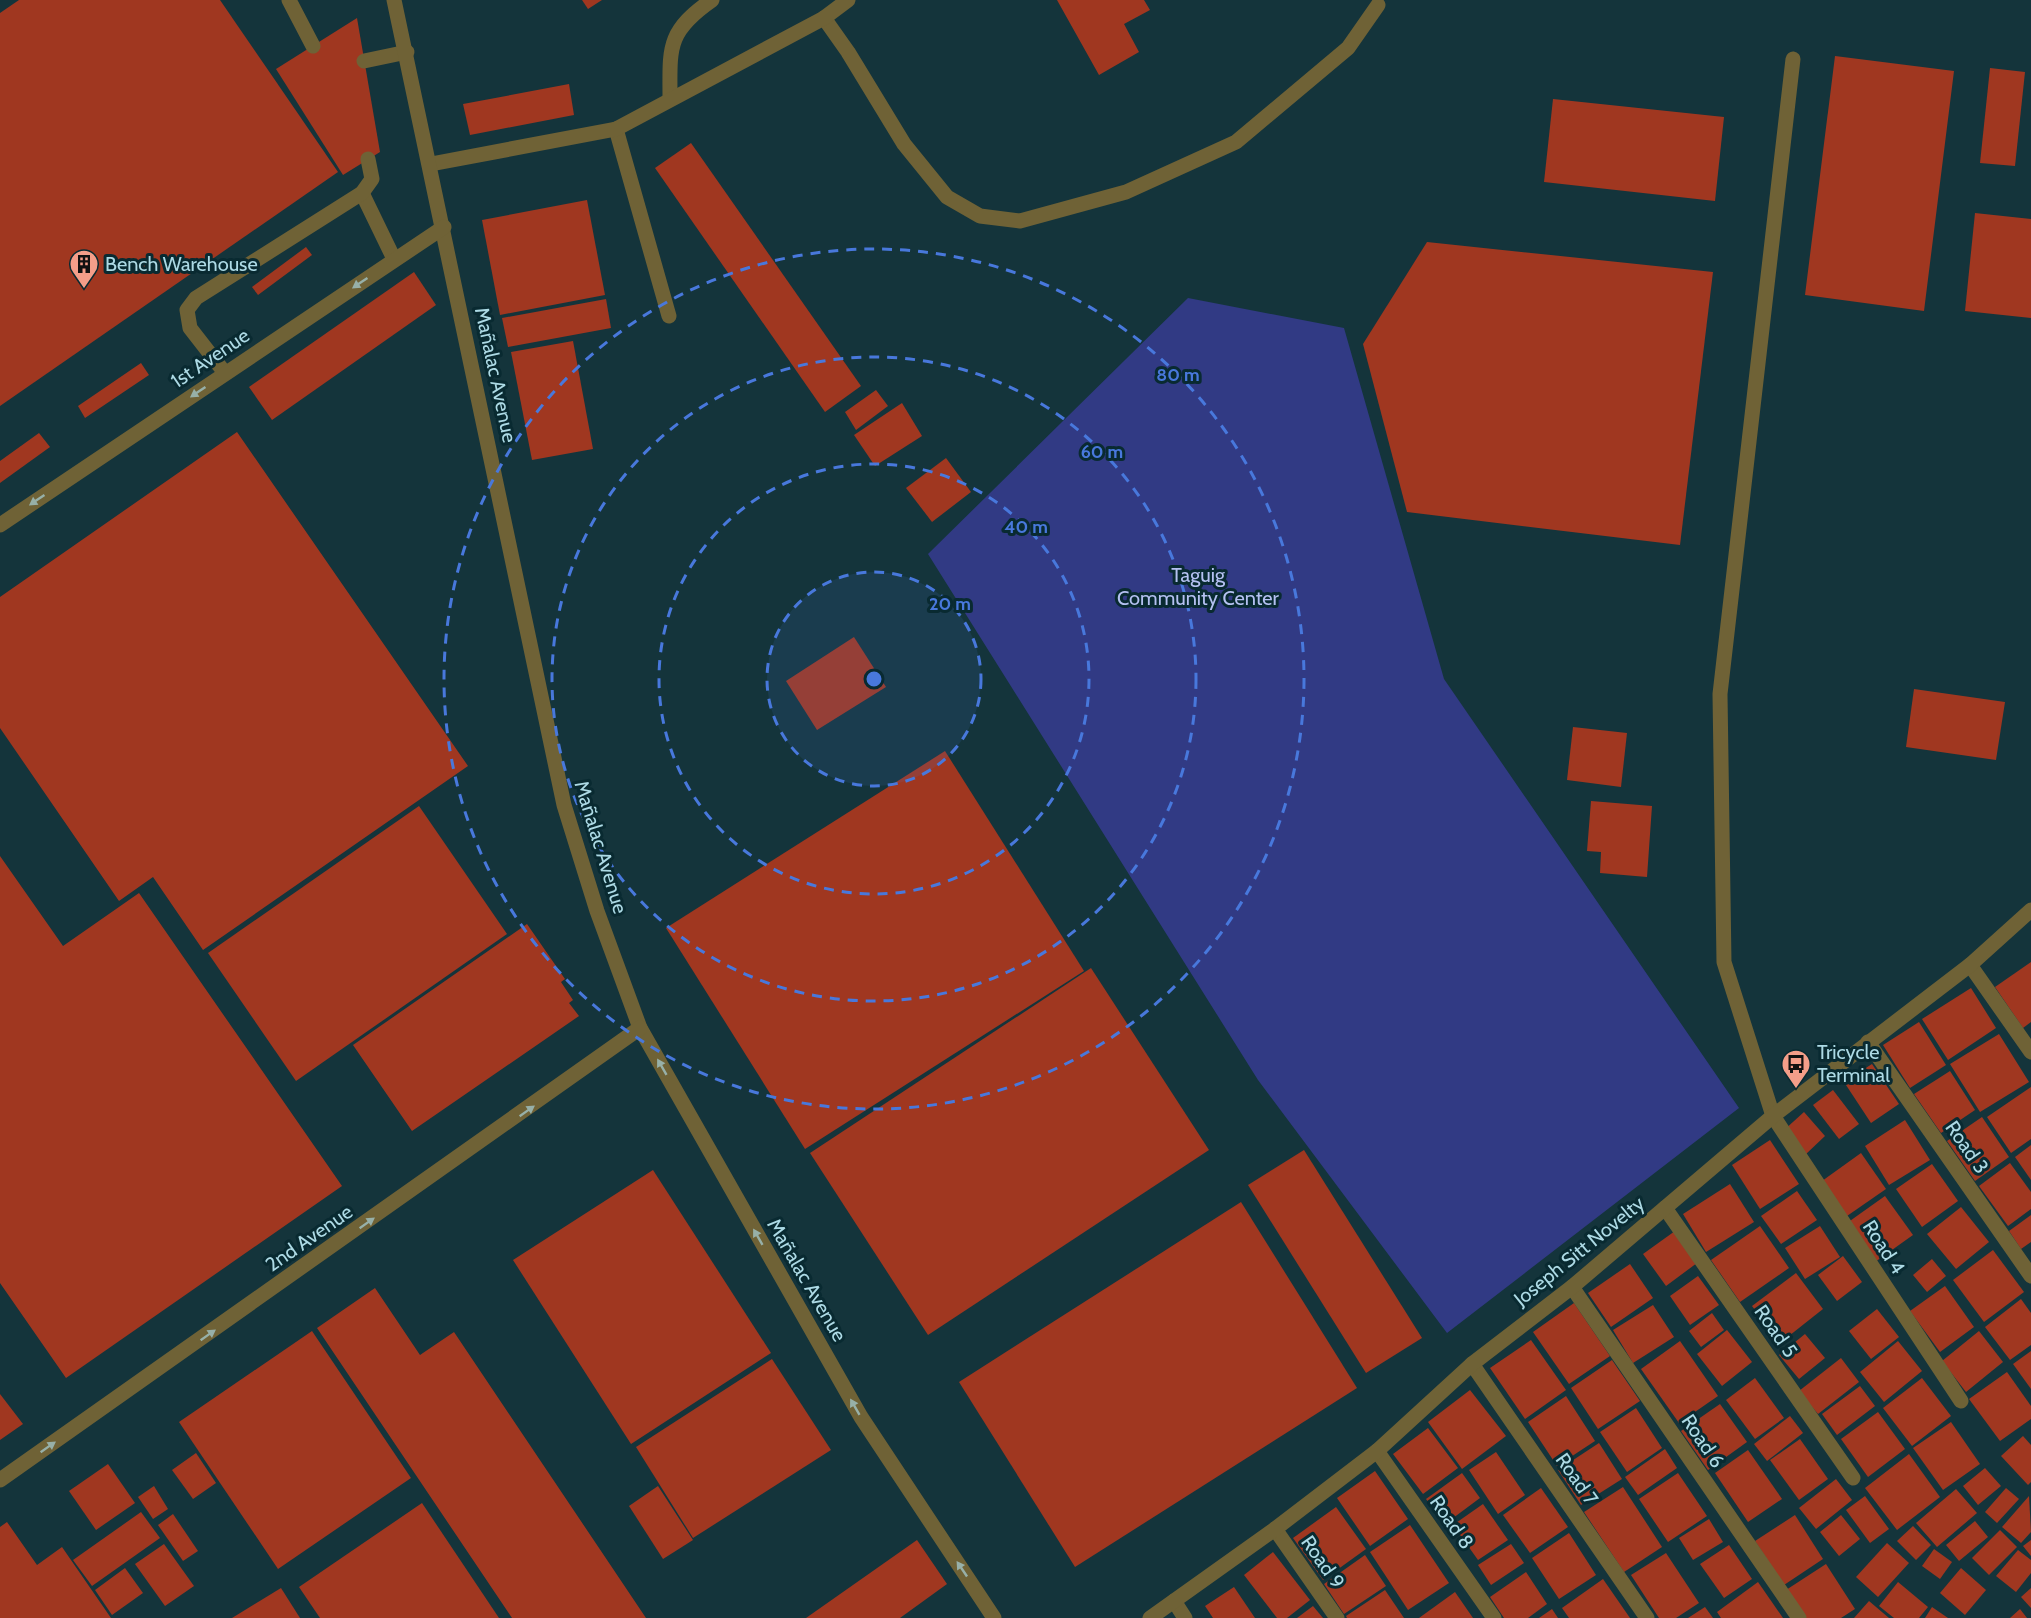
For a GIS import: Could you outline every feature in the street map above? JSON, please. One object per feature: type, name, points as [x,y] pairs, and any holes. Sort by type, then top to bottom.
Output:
[{"type":"street","points":[[289,0],[313,46]]},
{"type":"street","name":"Mañalac Avenue","points":[[394,0],[431,164],[564,805],[597,911],[640,1028],[861,1417],[994,1618]]},
{"type":"street","points":[[670,99],[670,51],[678,30],[692,14],[712,0]]},
{"type":"street","points":[[431,164],[616,129],[824,18],[848,0]]},
{"type":"street","points":[[824,18],[848,52],[904,144],[947,197],[980,216],[1020,221],[1126,192],[1236,142],[1348,48],[1378,5]]},
{"type":"street","points":[[364,61],[407,52]]},
{"type":"street","name":"Road 4","points":[[1793,59],[1720,694],[1724,962],[1773,1116],[1961,1401]]},
{"type":"street","points":[[616,129],[669,316]]},
{"type":"street","points":[[225,373],[190,328],[187,310],[196,298],[362,193],[372,179],[368,159]]},
{"type":"street","points":[[362,193],[394,259]]},
{"type":"street","name":"1st Avenue","points":[[0,525],[444,226]]},
{"type":"street","name":"Joseph Sitt Novelty","points":[[1150,1618],[1275,1529],[1377,1451],[1472,1364],[1572,1287],[1773,1116],[1970,965],[2031,910]]},
{"type":"street","points":[[1970,965],[2031,1052]]},
{"type":"street","name":"2nd Avenue","points":[[0,1480],[640,1028]]},
{"type":"street","name":"Road 3","points":[[1868,1042],[2031,1276]]},
{"type":"street","name":"Road 5","points":[[1665,1208],[1853,1478]]},
{"type":"street","name":"Road 6","points":[[1572,1287],[1799,1618]]},
{"type":"street","name":"Road 7","points":[[1472,1364],[1647,1618]]},
{"type":"street","name":"Road 8","points":[[1377,1451],[1494,1618]]},
{"type":"street","name":"Road 9","points":[[1275,1529],[1337,1618]]},
{"type":"street","points":[[1174,1601],[1185,1618]]},
{"type":"green space","name":"Taguig Community Center","points":[[1188,298],[1344,328],[1444,679],[1739,1108],[1447,1333],[1258,1080],[928,554]]},
{"type":"building","name":"Bench Warehouse","points":[[19,0],[220,0],[338,172],[0,406],[0,13]]},
{"type":"building","points":[[582,0],[602,0],[588,9]]},
{"type":"building","points":[[1057,0],[1144,0],[1150,10],[1124,24],[1139,52],[1099,75]]},
{"type":"building","points":[[357,18],[380,152],[343,175],[276,69]]},
{"type":"building","points":[[1835,56],[1954,71],[1924,311],[1805,295]]},
{"type":"building","points":[[1990,68],[2025,72],[2015,166],[1980,163]]},
{"type":"building","points":[[569,84],[574,115],[470,135],[463,104]]},
{"type":"building","points":[[1553,99],[1724,117],[1715,201],[1544,182]]},
{"type":"building","points":[[691,143],[861,386],[825,412],[655,168]]},
{"type":"building","points":[[587,200],[605,295],[500,315],[482,220]]},
{"type":"building","points":[[1975,213],[2031,219],[2031,318],[1965,311]]},
{"type":"building","points":[[1427,242],[1713,272],[1680,545],[1407,512],[1363,344]]},
{"type":"building","points":[[306,247],[312,255],[258,295],[252,287]]},
{"type":"building","points":[[414,272],[436,305],[272,420],[249,387]]},
{"type":"building","points":[[606,299],[611,328],[508,347],[502,318]]},
{"type":"building","points":[[573,341],[593,449],[532,460],[511,352]]},
{"type":"building","points":[[141,363],[149,375],[85,418],[78,406]]},
{"type":"building","points":[[876,390],[888,406],[856,430],[845,412]]},
{"type":"building","points":[[902,403],[922,436],[875,466],[854,435]]},
{"type":"building","points":[[237,432],[468,766],[203,950],[153,877],[119,901],[0,728],[0,597]]},
{"type":"building","points":[[39,433],[50,447],[0,483],[0,461]]},
{"type":"building","points":[[946,458],[971,492],[932,522],[906,488]]},
{"type":"building","points":[[854,637],[886,687],[817,730],[786,681]]},
{"type":"building","points":[[1914,689],[2005,702],[1996,760],[1906,747]]},
{"type":"building","points":[[1573,727],[1627,733],[1621,787],[1567,780]]},
{"type":"building","points":[[945,751],[1084,971],[805,1149],[666,928]]},
{"type":"building","points":[[1591,801],[1652,806],[1647,877],[1600,873],[1601,852],[1587,851]]},
{"type":"building","points":[[419,806],[507,934],[296,1081],[208,953]]},
{"type":"building","points":[[0,856],[63,946],[139,893],[342,1186],[66,1378],[0,1283]]},
{"type":"building","points":[[527,924],[565,979],[561,982],[573,1000],[569,1003],[579,1016],[412,1131],[353,1045]]},
{"type":"building","points":[[2031,962],[2031,1022],[2023,1028],[1995,987]]},
{"type":"building","points":[[1091,968],[1209,1150],[928,1335],[810,1153]]},
{"type":"building","points":[[1971,988],[1996,1028],[1948,1060],[1922,1019]]},
{"type":"building","points":[[1919,1022],[1946,1065],[1910,1088],[1883,1045]]},
{"type":"building","points":[[1999,1034],[2029,1082],[1980,1112],[1950,1064]]},
{"type":"building","points":[[1872,1064],[1899,1104],[1871,1123],[1844,1082]]},
{"type":"building","points":[[1950,1071],[1975,1110],[1941,1133],[1914,1094]]},
{"type":"building","points":[[2031,1087],[2031,1139],[2011,1153],[1987,1117]]},
{"type":"building","points":[[1833,1090],[1859,1124],[1839,1139],[1813,1105]]},
{"type":"building","points":[[1804,1112],[1825,1136],[1805,1155],[1783,1131]]},
{"type":"building","points":[[1982,1117],[2009,1157],[1975,1181],[1947,1141]]},
{"type":"building","points":[[1905,1120],[1930,1160],[1889,1185],[1865,1146]]},
{"type":"building","points":[[1770,1140],[1799,1184],[1760,1209],[1732,1165]]},
{"type":"building","points":[[2031,1145],[2031,1180],[2015,1157]]},
{"type":"building","points":[[1304,1150],[1422,1338],[1366,1373],[1248,1185]]},
{"type":"building","points":[[1861,1153],[1886,1189],[1847,1216],[1822,1181]]},
{"type":"building","points":[[2010,1163],[2031,1192],[2031,1209],[2008,1226],[1979,1186]]},
{"type":"building","points":[[1932,1164],[1958,1201],[1922,1227],[1896,1189]]},
{"type":"building","points":[[653,1170],[771,1353],[631,1444],[513,1260]]},
{"type":"building","points":[[1730,1184],[1754,1222],[1706,1252],[1683,1214]]},
{"type":"building","points":[[1797,1191],[1817,1220],[1781,1244],[1761,1216]]},
{"type":"building","points":[[1885,1196],[1913,1235],[1875,1262],[1847,1223]]},
{"type":"building","points":[[1241,1202],[1357,1388],[1075,1567],[959,1382]]},
{"type":"building","points":[[1961,1207],[1989,1242],[1956,1269],[1927,1234]]},
{"type":"building","points":[[2031,1215],[2031,1242],[2021,1249],[2009,1231]]},
{"type":"building","points":[[1760,1226],[1789,1268],[1740,1302],[1711,1260]]},
{"type":"building","points":[[1820,1226],[1840,1257],[1805,1279],[1785,1248]]},
{"type":"building","points":[[1675,1231],[1697,1263],[1666,1286],[1643,1254]]},
{"type":"building","points":[[1993,1250],[2024,1292],[1984,1322],[1953,1280]]},
{"type":"building","points":[[1843,1256],[1862,1282],[1837,1301],[1818,1275]]},
{"type":"building","points":[[1932,1259],[1946,1276],[1927,1292],[1913,1275]]},
{"type":"building","points":[[1630,1264],[1653,1298],[1611,1327],[1588,1293]]},
{"type":"building","points":[[1796,1273],[1823,1309],[1780,1343],[1752,1306]]},
{"type":"building","points":[[1698,1276],[1719,1305],[1690,1325],[1670,1296]]},
{"type":"building","points":[[1945,1286],[1974,1327],[1940,1352],[1910,1311]]},
{"type":"building","points":[[375,1288],[420,1355],[454,1332],[646,1618],[512,1618],[317,1328]]},
{"type":"building","points":[[2021,1299],[2031,1313],[2031,1345],[2010,1360],[1985,1327]]},
{"type":"building","points":[[1574,1303],[1610,1356],[1569,1384],[1533,1332]]},
{"type":"building","points":[[1653,1305],[1674,1337],[1633,1363],[1613,1330]]},
{"type":"building","points":[[1877,1309],[1899,1337],[1871,1359],[1849,1331]]},
{"type":"building","points":[[1712,1313],[1724,1330],[1701,1347],[1689,1331]]},
{"type":"building","points":[[1727,1330],[1752,1362],[1722,1386],[1697,1354]]},
{"type":"building","points":[[312,1331],[411,1478],[278,1569],[179,1422]]},
{"type":"building","points":[[1979,1331],[2003,1362],[1966,1392],[1942,1361]]},
{"type":"building","points":[[1805,1334],[1825,1358],[1799,1379],[1779,1355]]},
{"type":"building","points":[[1531,1340],[1566,1390],[1525,1419],[1490,1368]]},
{"type":"building","points":[[1680,1341],[1718,1396],[1679,1423],[1641,1369]]},
{"type":"building","points":[[1898,1341],[1922,1371],[1884,1402],[1860,1372]]},
{"type":"building","points":[[2031,1351],[2031,1389],[2013,1364]]},
{"type":"building","points":[[1841,1358],[1859,1382],[1818,1414],[1799,1391]]},
{"type":"building","points":[[772,1359],[831,1450],[693,1538],[636,1447]]},
{"type":"building","points":[[1612,1360],[1640,1401],[1598,1429],[1571,1388]]},
{"type":"building","points":[[2007,1372],[2031,1406],[2031,1419],[2000,1441],[1969,1399]]},
{"type":"building","points":[[1755,1378],[1784,1418],[1755,1439],[1726,1400]]},
{"type":"building","points":[[1922,1378],[1951,1416],[1912,1446],[1883,1408]]},
{"type":"building","points":[[1860,1386],[1875,1406],[1837,1435],[1822,1414]]},
{"type":"building","points":[[1470,1390],[1506,1436],[1462,1469],[1428,1422]]},
{"type":"building","points":[[0,1394],[23,1424],[0,1440]]},
{"type":"building","points":[[1566,1396],[1595,1441],[1557,1466],[1528,1422]]},
{"type":"building","points":[[1720,1404],[1747,1442],[1708,1470],[1681,1431]]},
{"type":"building","points":[[1636,1408],[1662,1448],[1627,1472],[1600,1432]]},
{"type":"building","points":[[1878,1412],[1905,1449],[1868,1477],[1841,1439]]},
{"type":"building","points":[[1790,1416],[1803,1433],[1767,1461],[1754,1444]]},
{"type":"building","points":[[1951,1422],[1980,1464],[1943,1490],[1913,1448]]},
{"type":"building","points":[[1428,1428],[1458,1468],[1423,1494],[1393,1454]]},
{"type":"building","points":[[2023,1436],[2031,1445],[2031,1482],[2028,1485],[2001,1456]]},
{"type":"building","points":[[1800,1439],[1828,1479],[1799,1500],[1770,1460]]},
{"type":"building","points":[[1599,1443],[1622,1479],[1581,1505],[1558,1470]]},
{"type":"building","points":[[1665,1449],[1677,1468],[1638,1495],[1625,1477]]},
{"type":"building","points":[[1748,1450],[1782,1499],[1748,1522],[1715,1473]]},
{"type":"building","points":[[1496,1452],[1525,1495],[1498,1514],[1469,1470]]},
{"type":"building","points":[[196,1453],[216,1483],[193,1499],[172,1470]]},
{"type":"building","points":[[1909,1454],[1940,1497],[1897,1530],[1865,1488]]},
{"type":"building","points":[[108,1464],[135,1503],[96,1530],[69,1491]]},
{"type":"building","points":[[1985,1468],[2001,1486],[1978,1505],[1963,1486]]},
{"type":"building","points":[[1375,1471],[1408,1519],[1370,1546],[1337,1498]]},
{"type":"building","points":[[1462,1473],[1480,1498],[1445,1524],[1426,1499]]},
{"type":"building","points":[[1678,1473],[1707,1516],[1668,1542],[1639,1499]]},
{"type":"building","points":[[1836,1479],[1852,1500],[1816,1529],[1799,1508]]},
{"type":"building","points":[[154,1486],[168,1509],[153,1519],[138,1497]]},
{"type":"building","points":[[658,1486],[693,1540],[663,1559],[629,1506]]},
{"type":"building","points":[[1623,1487],[1662,1547],[1624,1572],[1584,1512]]},
{"type":"building","points":[[1541,1488],[1568,1527],[1530,1553],[1503,1515]]},
{"type":"building","points":[[2006,1488],[2019,1499],[1997,1523],[1985,1512]]},
{"type":"building","points":[[1956,1489],[1977,1513],[1937,1547],[1916,1523]]},
{"type":"building","points":[[1865,1496],[1889,1529],[1870,1543],[1846,1510]]},
{"type":"building","points":[[2029,1496],[2031,1532],[2021,1543],[2002,1527]]},
{"type":"building","points":[[422,1503],[499,1618],[320,1618],[299,1587]]},
{"type":"building","points":[[1483,1504],[1508,1540],[1478,1560],[1453,1525]]},
{"type":"building","points":[[1336,1507],[1366,1549],[1323,1580],[1293,1538]]},
{"type":"building","points":[[141,1512],[160,1538],[92,1586],[73,1560]]},
{"type":"building","points":[[173,1514],[198,1551],[183,1561],[158,1525]]},
{"type":"building","points":[[1795,1515],[1823,1559],[1784,1585],[1755,1541]]},
{"type":"building","points":[[1841,1515],[1860,1539],[1839,1556],[1820,1532]]},
{"type":"building","points":[[1709,1519],[1723,1542],[1693,1560],[1679,1538]]},
{"type":"building","points":[[1975,1521],[1988,1537],[1959,1561],[1946,1545]]},
{"type":"building","points":[[7,1522],[37,1565],[62,1547],[111,1618],[0,1618],[0,1527]]},
{"type":"building","points":[[1410,1525],[1449,1583],[1408,1610],[1370,1552]]},
{"type":"building","points":[[1913,1526],[1931,1545],[1916,1560],[1897,1541]]},
{"type":"building","points":[[2000,1530],[2017,1547],[1989,1575],[1972,1558]]},
{"type":"building","points":[[1569,1533],[1596,1575],[1559,1599],[1532,1558]]},
{"type":"building","points":[[917,1540],[947,1584],[900,1618],[806,1618]]},
{"type":"building","points":[[2031,1540],[2031,1556],[2023,1546]]},
{"type":"building","points":[[1887,1543],[1909,1563],[1878,1597],[1856,1577]]},
{"type":"building","points":[[164,1544],[194,1586],[165,1606],[135,1564]]},
{"type":"building","points":[[1511,1544],[1524,1563],[1491,1585],[1478,1565]]},
{"type":"building","points":[[1729,1545],[1752,1579],[1724,1598],[1700,1564]]},
{"type":"building","points":[[1934,1549],[1952,1562],[1940,1579],[1922,1566]]},
{"type":"building","points":[[2018,1550],[2031,1560],[2031,1573],[2016,1592],[1996,1576]]},
{"type":"building","points":[[1273,1552],[1310,1600],[1287,1618],[1277,1618],[1244,1575]]},
{"type":"building","points":[[1666,1553],[1699,1603],[1676,1618],[1659,1618],[1631,1575]]},
{"type":"building","points":[[1365,1555],[1386,1586],[1344,1614],[1324,1584]]},
{"type":"building","points":[[1826,1564],[1855,1609],[1841,1618],[1804,1618],[1786,1590]]},
{"type":"building","points":[[125,1568],[143,1593],[112,1615],[95,1590]]},
{"type":"building","points":[[1961,1568],[1986,1590],[1965,1615],[1940,1593]]},
{"type":"building","points":[[1526,1572],[1547,1604],[1528,1618],[1504,1618],[1490,1597]]},
{"type":"building","points":[[1603,1579],[1630,1618],[1569,1618],[1562,1608]]},
{"type":"building","points":[[1758,1582],[1783,1618],[1721,1618],[1717,1612]]},
{"type":"building","points":[[1898,1582],[1928,1607],[1919,1618],[1894,1618],[1879,1606]]},
{"type":"building","points":[[1234,1587],[1255,1618],[1213,1618],[1205,1606]]},
{"type":"building","points":[[281,1588],[300,1618],[232,1618]]},
{"type":"building","points":[[2031,1588],[2031,1608],[2021,1597]]},
{"type":"building","points":[[1385,1590],[1404,1618],[1347,1618],[1346,1616]]},
{"type":"building","points":[[1455,1592],[1473,1618],[1419,1618]]},
{"type":"building","points":[[1869,1601],[1889,1618],[1854,1618]]},
{"type":"building","points":[[1313,1606],[1323,1618],[1297,1618]]},
{"type":"building","points":[[1705,1607],[1713,1618],[1688,1618]]},
{"type":"building","points":[[1932,1607],[1948,1618],[1925,1618]]},
{"type":"building","points":[[1552,1609],[1558,1618],[1539,1618]]},
{"type":"building","points":[[2020,1609],[2027,1618],[2010,1618]]},
{"type":"place","name":"Bench Warehouse","points":[[84,290]]},
{"type":"place","name":"Tricycle Terminal","points":[[1796,1090]]}]
